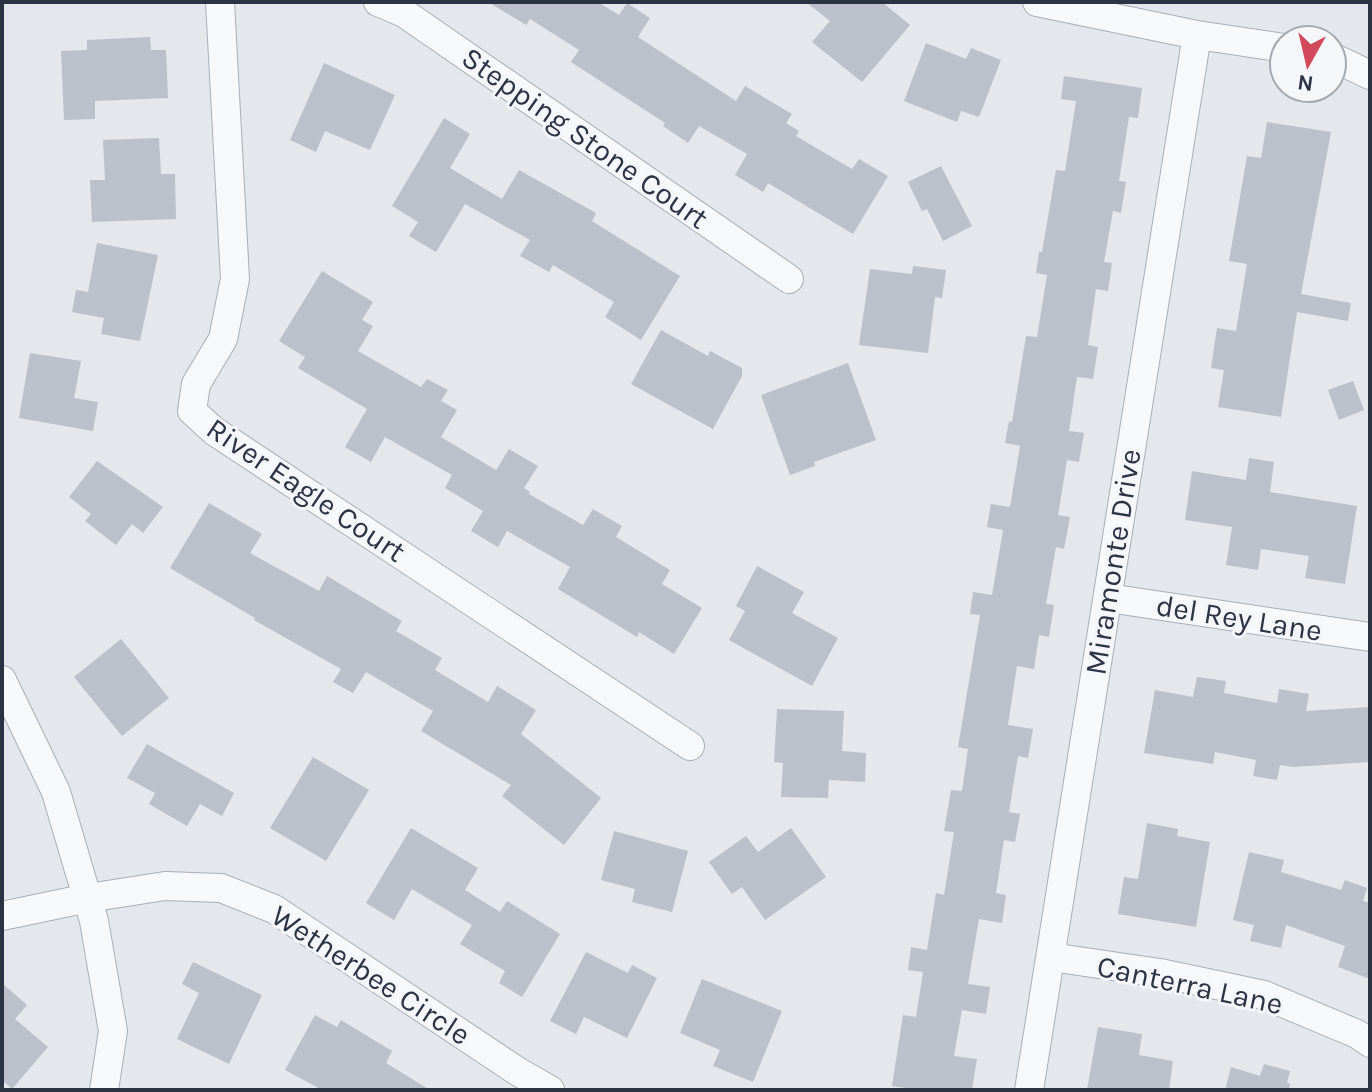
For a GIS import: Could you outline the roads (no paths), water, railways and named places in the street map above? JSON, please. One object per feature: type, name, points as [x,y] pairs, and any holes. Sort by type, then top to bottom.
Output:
[{"type":"street","name":"River Eagle Court","points":[[220,2],[235,279],[223,339],[196,384],[192,411],[214,431],[690,746]]},
{"type":"street","name":"Stepping Stone Court","points":[[378,2],[404,13],[789,279]]},
{"type":"street","points":[[1037,2],[1197,35],[1268,46]]},
{"type":"street","name":"Miramonte Drive","points":[[1029,1090],[1197,35]]},
{"type":"street","points":[[1348,65],[1370,75]]},
{"type":"street","name":"del Rey Lane","points":[[1108,598],[1370,637]]},
{"type":"street","points":[[2,680],[56,792],[94,921],[113,1031],[104,1090]]},
{"type":"street","name":"Wetherbee Circle","points":[[2,916],[165,886],[221,888],[274,909],[550,1090]]},
{"type":"street","name":"Canterra Lane","points":[[1051,957],[1160,973],[1264,995],[1357,1034],[1370,1043]]}]
